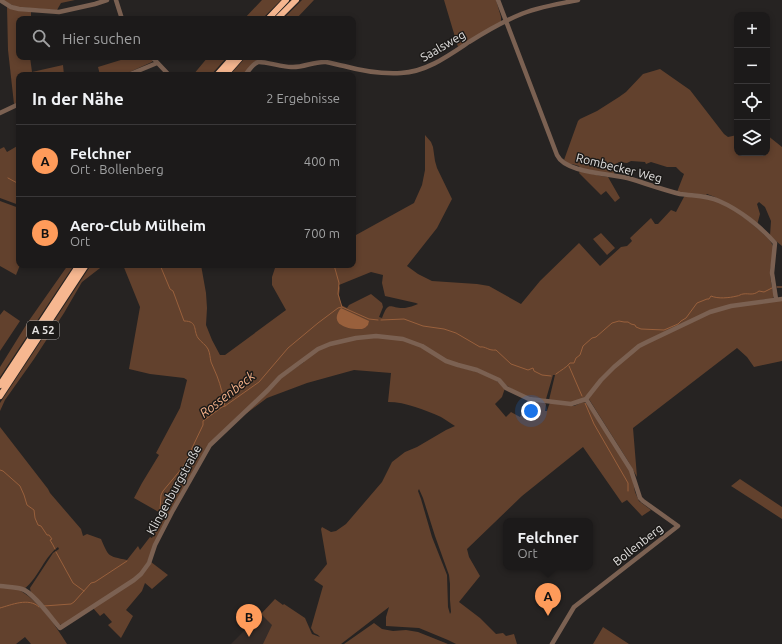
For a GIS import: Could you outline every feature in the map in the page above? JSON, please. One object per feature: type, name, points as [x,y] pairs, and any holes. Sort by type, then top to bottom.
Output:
[{"type":"highway","points":[[271,16],[286,0]]},
{"type":"highway","points":[[280,16],[296,0]]},
{"type":"highway","points":[[220,72],[230,60]]},
{"type":"highway","points":[[228,72],[238,60]]},
{"type":"highway","name":"A 52","points":[[0,385],[77,268]]},
{"type":"highway","name":"A 52","points":[[0,396],[84,268]]},
{"type":"street","points":[[0,0],[11,7],[19,9],[59,12],[107,0]]},
{"type":"street","points":[[116,0],[121,16]]},
{"type":"street","name":"Rombecker Weg","points":[[498,0],[505,22],[557,155],[562,162],[569,166],[590,172],[626,178],[675,192],[710,198],[738,211],[747,217],[775,243],[772,273],[776,300]]},
{"type":"street","name":"Saalsweg","points":[[247,72],[254,64],[258,62],[291,68],[325,62],[384,73],[414,71],[423,69],[505,22],[528,11],[578,0]]},
{"type":"street","points":[[134,72],[156,62],[166,72]]},
{"type":"street","points":[[0,113],[16,105]]},
{"type":"street","points":[[586,399],[601,380],[614,367],[642,344],[710,312],[731,306],[782,298]]},
{"type":"street","name":"Klingenburgstraße","points":[[0,586],[26,592],[36,600],[60,628],[134,580],[141,574],[149,563],[155,545],[172,512],[210,445],[280,377],[318,349],[330,344],[356,338],[376,336],[403,339],[422,346],[446,361],[485,373],[499,380],[506,388],[529,399],[571,404],[586,399]]},
{"type":"street","name":"Bollenberg","points":[[552,644],[574,607],[678,526],[640,498],[631,470],[586,399]]},
{"type":"shaded area","points":[[2,0],[75,0],[61,3],[57,10],[16,7]]},
{"type":"shaded area","points":[[262,0],[281,0],[265,16],[247,16]]},
{"type":"shaded area","points":[[302,0],[314,0],[299,16],[286,16]]},
{"type":"shaded area","points":[[444,0],[496,0],[501,17],[501,23],[458,47]]},
{"type":"shaded area","points":[[7,6],[31,11],[31,16],[16,16],[16,60],[30,60],[32,72],[16,72],[16,103],[14,104],[8,50]]},
{"type":"shaded area","points":[[121,60],[153,60],[152,62],[130,72],[99,72],[98,67]]},
{"type":"shaded area","points":[[206,60],[224,60],[214,72],[196,72]]},
{"type":"shaded area","points":[[243,60],[256,60],[246,72],[233,72]]},
{"type":"shaded area","points":[[63,65],[64,72],[32,72]]},
{"type":"shaded area","points":[[660,69],[690,90],[724,134],[728,137],[734,136],[734,156],[770,156],[770,137],[782,147],[782,246],[770,236],[771,221],[765,207],[759,202],[757,204],[760,214],[757,225],[715,197],[707,194],[677,192],[684,174],[676,167],[667,167],[651,162],[646,164],[645,162],[619,162],[616,164],[614,175],[580,168],[579,166],[572,164],[570,165],[564,160],[578,121],[597,111],[626,92],[643,74]]},
{"type":"shaded area","points":[[425,135],[431,142],[437,168],[452,199],[437,228],[407,266],[418,274],[432,281],[489,286],[521,304],[540,281],[579,243],[600,266],[621,247],[627,246],[632,241],[630,238],[651,218],[655,224],[658,224],[671,210],[676,212],[685,195],[704,197],[720,202],[740,214],[768,238],[772,244],[773,254],[770,274],[774,296],[772,299],[760,300],[759,304],[782,300],[782,361],[754,367],[747,357],[737,348],[633,428],[637,477],[587,396],[573,403],[549,400],[555,375],[553,375],[546,399],[535,398],[518,393],[490,374],[458,365],[458,367],[489,377],[505,388],[502,397],[495,404],[506,417],[511,412],[520,417],[529,401],[544,402],[546,404],[545,411],[547,411],[550,403],[574,406],[583,402],[586,403],[626,463],[632,476],[635,492],[639,501],[651,510],[642,516],[627,500],[622,503],[583,447],[522,496],[467,549],[469,557],[480,576],[459,602],[480,618],[496,634],[503,633],[506,636],[514,634],[517,644],[456,644],[419,628],[386,626],[386,617],[389,607],[341,644],[263,644],[272,625],[261,614],[275,599],[305,618],[312,634],[320,637],[314,633],[311,628],[323,586],[314,580],[327,564],[321,529],[322,527],[331,532],[336,531],[346,524],[382,482],[392,462],[405,452],[455,426],[441,417],[422,409],[402,403],[388,402],[391,373],[354,370],[307,383],[267,398],[247,413],[246,412],[281,378],[304,362],[301,360],[279,376],[209,444],[171,511],[147,563],[134,579],[62,625],[58,624],[31,593],[30,588],[53,553],[59,549],[58,547],[48,558],[32,582],[21,591],[41,608],[67,644],[31,644],[25,637],[16,644],[0,644],[0,427],[50,493],[81,529],[83,536],[87,534],[101,539],[110,555],[127,560],[138,546],[140,550],[150,537],[152,538],[164,515],[134,498],[159,455],[156,453],[180,408],[187,380],[184,378],[150,374],[129,369],[140,307],[124,268],[202,268],[206,293],[206,325],[220,355],[225,355],[286,310],[272,285],[272,277],[275,268],[356,268],[356,235],[414,203],[422,185],[425,170]],"holes":[[[371,272],[383,275],[382,283],[385,296],[418,304],[405,308],[390,306],[386,309],[382,318],[379,317],[383,307],[382,303],[371,294],[349,305],[347,308],[341,305],[339,285]],[[419,489],[449,575],[450,614],[448,607],[447,575],[432,537],[418,491]]]},
{"type":"shaded area","points":[[4,147],[7,152],[16,147],[16,204],[0,198],[0,149]]},
{"type":"shaded area","points":[[580,171],[608,177],[620,198],[615,202],[606,191],[601,195],[579,173]]},
{"type":"shaded area","points":[[0,201],[16,207],[16,268],[19,268],[16,275],[0,266]]},
{"type":"shaded area","points":[[601,233],[615,248],[607,255],[593,239]]},
{"type":"shaded area","points":[[66,268],[72,268],[0,377],[0,367],[28,322]]},
{"type":"shaded area","points":[[89,268],[100,268],[82,282],[34,359],[5,400],[0,411],[0,403]]},
{"type":"shaded area","points":[[341,308],[369,321],[368,325],[362,329],[342,326],[337,321],[338,313]]},
{"type":"shaded area","points":[[4,310],[20,321],[0,351],[0,315]]},
{"type":"shaded area","points":[[740,479],[782,507],[782,519],[731,486]]},
{"type":"shaded area","points":[[151,562],[168,575],[152,589],[145,583],[142,591],[126,610],[133,616],[121,638],[108,625],[112,622],[104,613],[100,616],[93,608],[135,581]]},
{"type":"shaded area","points":[[264,611],[303,637],[321,644],[231,644]]},
{"type":"shaded area","points":[[374,623],[382,629],[418,632],[448,644],[344,644]]},
{"type":"shaded area","points":[[603,627],[629,644],[593,644]]},
{"type":"waterway","points":[[8,178],[16,182]]},
{"type":"waterway","points":[[161,268],[170,289],[173,291],[184,321],[188,321],[193,324],[198,338],[208,349],[211,362],[220,384],[225,406]]},
{"type":"waterway","points":[[335,268],[339,283],[338,294],[342,307]]},
{"type":"waterway","name":"Rossenbeck","points":[[777,287],[782,287]]},
{"type":"waterway","name":"Rossenbeck","points":[[556,374],[570,363],[574,363],[576,358],[580,355],[583,346],[612,323],[619,321],[628,322],[641,329],[664,330],[678,324],[686,318],[697,303],[709,299],[711,296],[720,298],[731,297],[742,294],[753,294],[759,291],[764,292],[772,288]]},
{"type":"waterway","name":"Rossenbeck","points":[[160,510],[161,495],[183,467],[203,425],[203,421],[259,382],[288,348],[338,308],[342,307],[369,319],[378,320]]},
{"type":"waterway","name":"Rossenbeck","points":[[381,320],[404,319],[423,326],[444,329],[456,333],[480,347],[496,350],[511,364],[528,370],[533,368],[534,371],[542,375],[551,376]]},
{"type":"waterway","points":[[569,366],[582,396]]},
{"type":"waterway","points":[[585,403],[594,424],[628,483],[628,491]]},
{"type":"waterway","points":[[0,470],[20,486],[27,505],[34,510],[38,525],[41,526],[47,535],[49,535],[52,539],[50,540],[55,549]]},
{"type":"waterway","points":[[56,552],[73,583],[84,591]]},
{"type":"waterway","name":"Rossenbeck","points":[[44,606],[71,604],[91,583],[95,582],[127,561]]},
{"type":"waterway","name":"Rossenbeck","points":[[0,608],[25,602],[35,604],[39,607]]},
{"type":"place","name":"Felchner","points":[[548,616]]},
{"type":"place","name":"Aero-Club Mülheim","points":[[249,637]]}]
